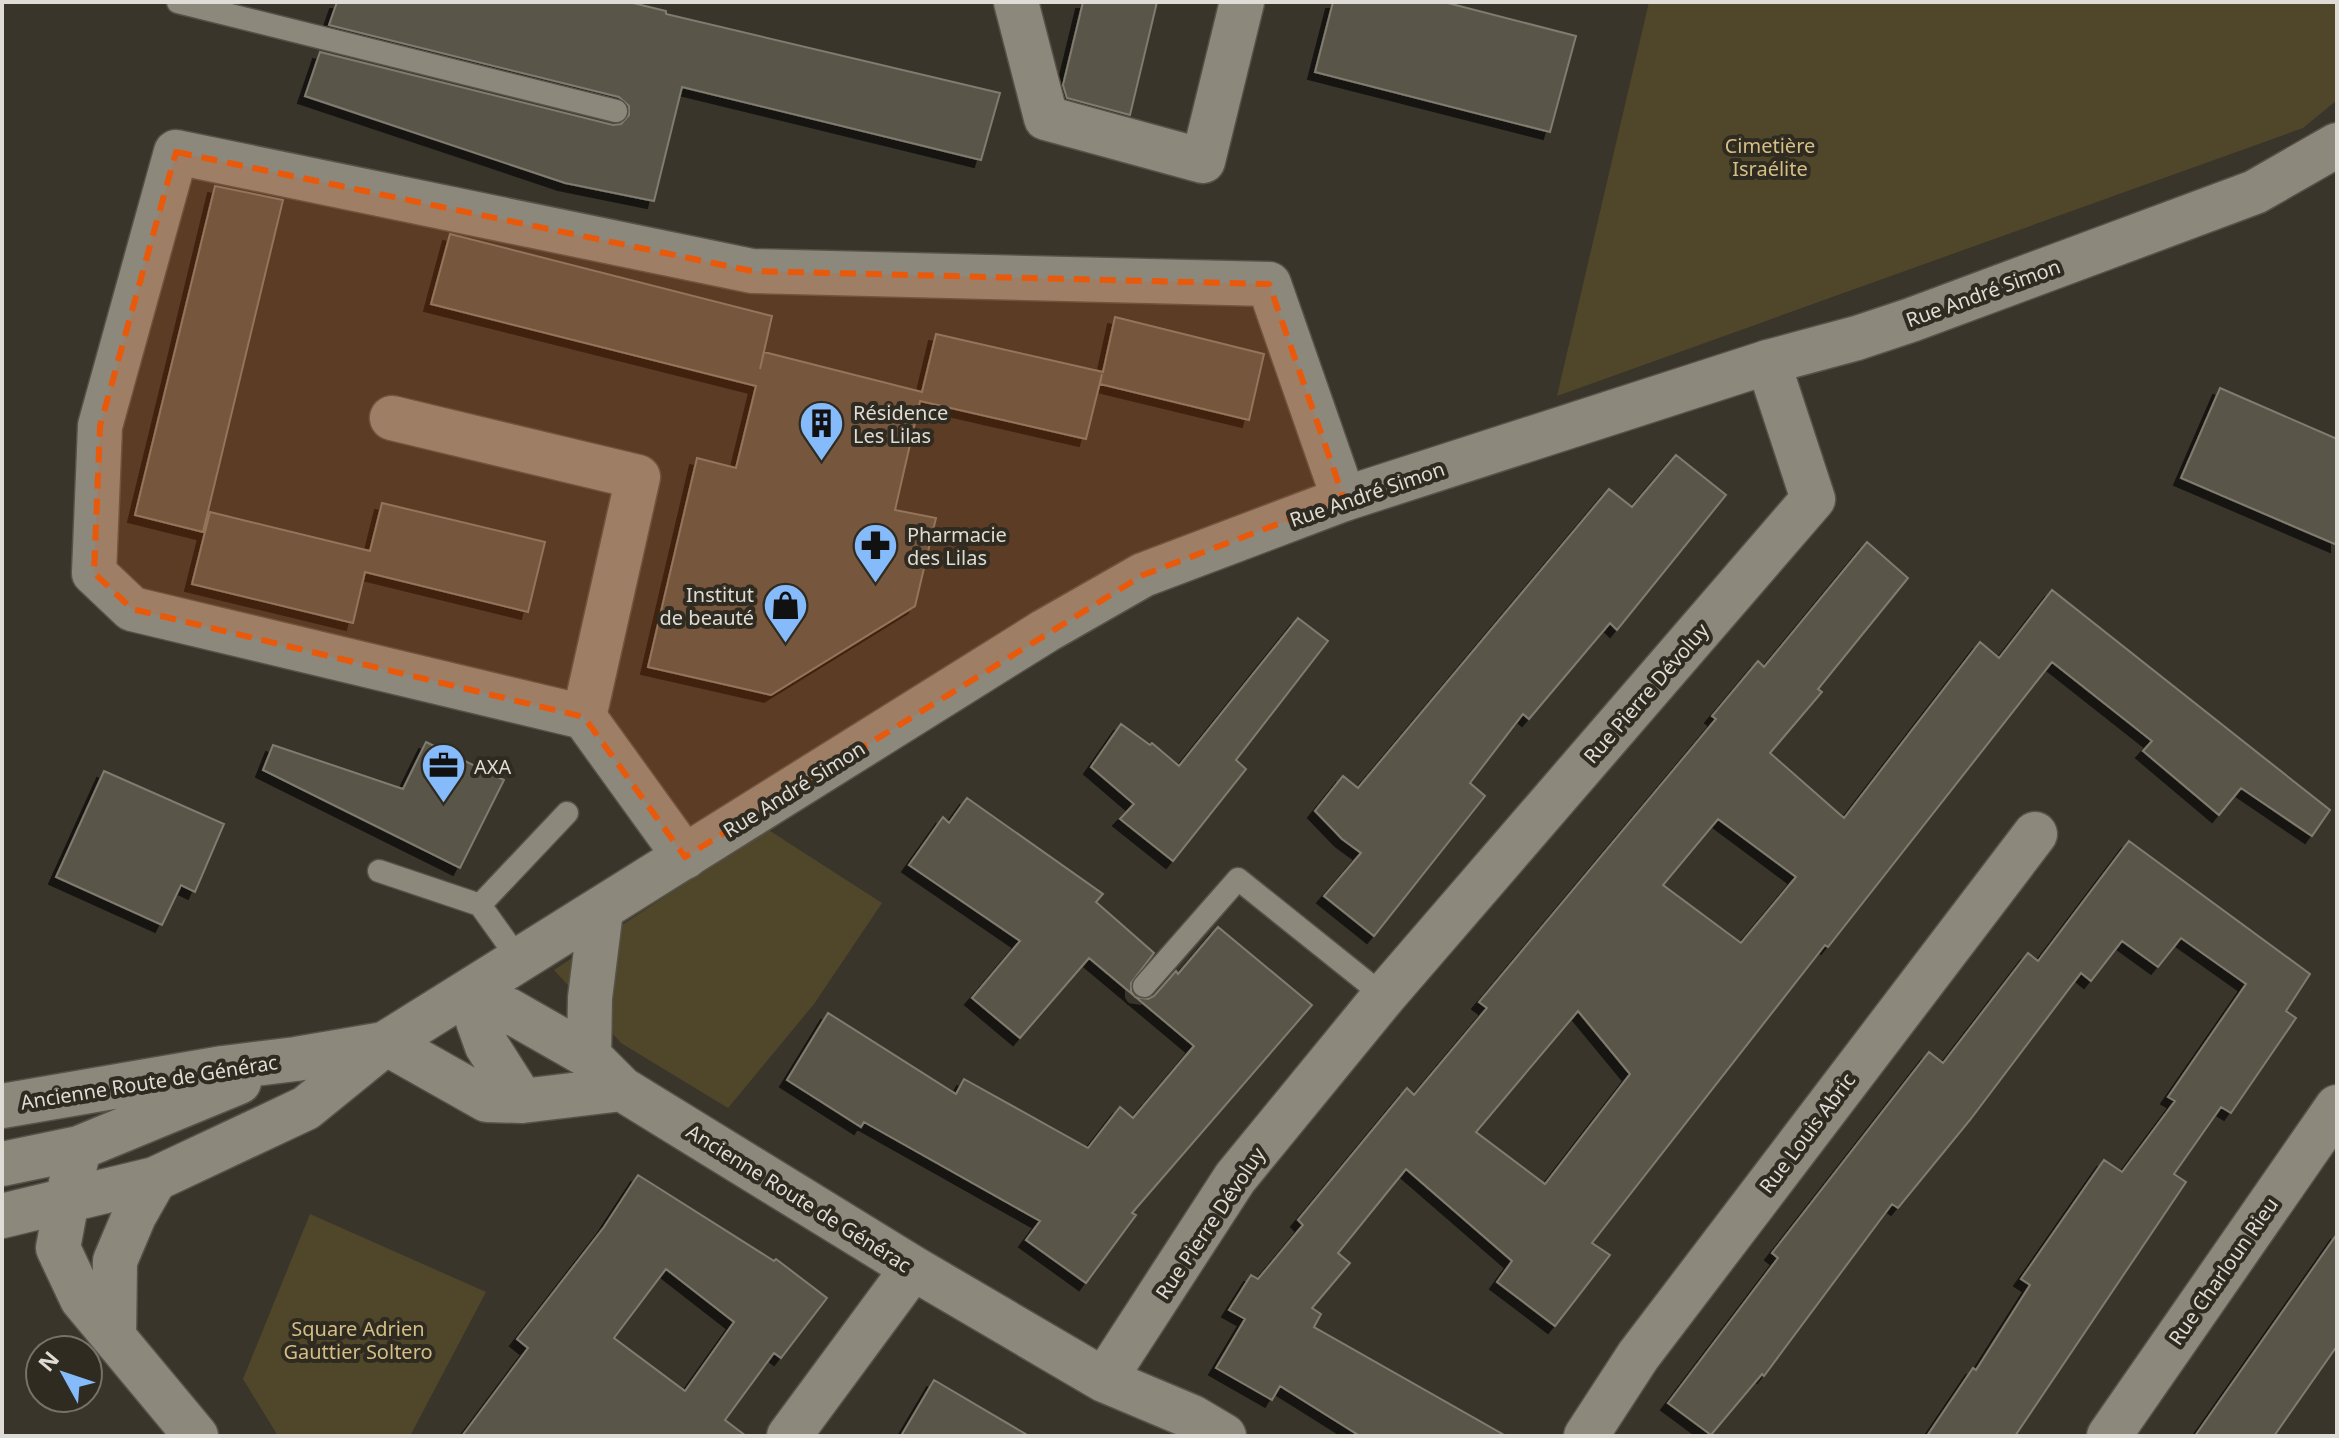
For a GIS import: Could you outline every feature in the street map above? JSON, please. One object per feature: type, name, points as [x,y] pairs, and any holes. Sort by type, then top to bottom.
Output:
[{"type":"street","points":[[1016,2],[1046,118],[1203,161],[1242,2]]},
{"type":"street","name":"Rue André Simon","points":[[468,993],[1045,631],[1143,575],[1344,499],[1768,362],[1911,320],[2255,192],[2337,145]]},
{"type":"street","points":[[685,857],[584,717],[132,609],[94,573],[100,426],[176,152],[752,271],[1269,284],[1344,499]]},
{"type":"street","name":"Rue Pierre Dévoluy","points":[[1104,1380],[1235,1178],[1384,996],[1813,499],[1768,362]]},
{"type":"street","points":[[392,418],[638,477],[584,717]]},
{"type":"street","name":"Rue Louis Abric","points":[[1586,1436],[1638,1356],[2035,834]]},
{"type":"street","points":[[589,1056],[590,998],[601,910]]},
{"type":"street","points":[[468,993],[487,1046],[522,1101]]},
{"type":"street","name":"Ancienne Route de Générac","points":[[2,1216],[155,1179],[306,1108],[386,1043],[468,993],[508,1010],[589,1056],[622,1089],[913,1268],[1104,1380],[1192,1417],[1224,1436]]},
{"type":"street","points":[[386,1043],[487,1100],[522,1101],[622,1089]]},
{"type":"street","name":"Ancienne Route de Générac","points":[[2,1106],[386,1043]]},
{"type":"street","name":"Ancienne Route de Générac","points":[[2,1164],[79,1148],[296,1059]]},
{"type":"street","name":"Rue Charloun Rieu","points":[[2109,1436],[2337,1107]]},
{"type":"street","points":[[79,1148],[58,1248],[82,1299],[196,1436]]},
{"type":"street","points":[[114,1337],[115,1261],[134,1216],[155,1179]]},
{"type":"street","points":[[789,1436],[913,1268]]},
{"type":"lane","points":[[178,2],[616,111]]},
{"type":"lane","points":[[480,905],[567,813]]},
{"type":"lane","points":[[379,871],[480,905],[520,961]]},
{"type":"lane","points":[[1144,986],[1238,879],[1384,996]]},
{"type":"highlighted area","points":[[176,152],[752,271],[1269,284],[1344,499],[1143,575],[685,857],[584,717],[132,609],[94,573],[100,426]]},
{"type":"green space","name":"Cimetière Israélite","points":[[1649,2],[2337,2],[2337,100],[2303,128],[1557,396]]},
{"type":"green space","points":[[767,829],[882,903],[814,1004],[728,1108],[621,1043],[554,970]]},
{"type":"green space","name":"Square Adrien Gauttier Soltero","points":[[310,1214],[486,1292],[410,1436],[278,1436],[243,1379]]},
{"type":"building","points":[[337,2],[629,2],[666,11],[666,14],[1000,93],[981,160],[682,87],[654,201],[565,183],[305,96],[320,52],[613,125],[621,124],[629,115],[629,106],[619,97],[329,25]]},
{"type":"building","points":[[1083,2],[1157,2],[1130,115],[1067,98],[1063,85]]},
{"type":"building","points":[[1333,2],[1444,2],[1576,36],[1550,132],[1315,72]]},
{"type":"building","points":[[215,186],[283,200],[203,532],[135,515]]},
{"type":"building","name":"Résidence Les Lilas","points":[[450,234],[772,316],[760,369],[764,352],[922,392],[936,334],[1103,372],[1115,317],[1264,354],[1249,420],[1100,384],[1102,374],[1086,439],[920,401],[895,510],[936,518],[915,606],[771,695],[648,667],[697,458],[736,468],[756,386],[431,304]]},
{"type":"building","points":[[2220,388],[2337,439],[2337,545],[2181,478]]},
{"type":"building","points":[[1676,455],[1726,495],[1617,630],[1610,623],[1529,719],[1523,714],[1470,783],[1485,796],[1374,936],[1324,896],[1361,853],[1342,839],[1315,811],[1343,776],[1358,788],[1609,489],[1632,507]]},
{"type":"building","points":[[382,503],[545,542],[528,612],[365,572],[353,623],[192,584],[210,512],[370,551]]},
{"type":"building","points":[[1867,542],[1908,578],[1818,689],[1822,692],[1770,753],[1844,818],[1980,642],[1999,658],[2052,590],[2330,810],[2312,836],[2241,788],[2219,815],[2143,751],[2152,741],[2052,662],[1592,1243],[1610,1255],[1555,1326],[1497,1282],[1512,1261],[1406,1169],[1338,1253],[1350,1263],[1312,1308],[1321,1314],[1314,1327],[1506,1436],[1360,1436],[1280,1386],[1272,1400],[1216,1368],[1245,1319],[1229,1310],[1251,1275],[1258,1279],[1303,1225],[1298,1220],[1407,1088],[1414,1095],[1487,1008],[1479,1002],[1716,719],[1712,716],[1758,661],[1764,667]],"holes":[[[1718,819],[1796,877],[1741,943],[1663,885]],[[1578,1011],[1630,1074],[1545,1184],[1476,1132]]]},
{"type":"building","points":[[1298,618],[1328,641],[1236,760],[1246,769],[1173,861],[1120,819],[1134,804],[1091,767],[1121,724],[1150,745],[1152,743],[1179,766]]},
{"type":"building","name":"AXA","points":[[426,742],[504,780],[460,868],[263,770],[273,745],[403,789]]},
{"type":"building","points":[[104,771],[224,824],[195,892],[181,885],[162,925],[56,877]]},
{"type":"building","points":[[967,798],[1103,894],[1096,902],[1154,953],[1131,983],[1134,996],[1089,958],[1020,1038],[972,998],[1020,941],[909,865],[943,817],[949,823]]},
{"type":"building","points":[[2129,841],[2310,974],[2286,1011],[2296,1018],[2231,1113],[2221,1107],[2174,1174],[2186,1182],[2015,1436],[1927,1436],[1973,1368],[1976,1370],[2030,1285],[2021,1279],[2104,1160],[2122,1172],[2175,1101],[2168,1097],[2246,984],[2181,938],[2158,967],[2122,941],[2091,981],[2081,973],[1970,1120],[1898,1208],[1892,1204],[1764,1376],[1762,1374],[1711,1435],[1668,1403],[1778,1258],[1772,1253],[1929,1052],[1943,1063],[2028,953],[2038,961]]},
{"type":"building","points":[[1218,927],[1312,1005],[1132,1213],[1136,1215],[1086,1283],[1026,1240],[1040,1221],[864,1122],[861,1127],[787,1080],[828,1013],[956,1094],[964,1079],[1088,1148],[1120,1107],[1133,1118],[1194,1046],[1136,997],[1148,999],[1154,996],[1176,971],[1178,974]]},
{"type":"building","points":[[638,1175],[774,1261],[776,1259],[827,1298],[781,1358],[774,1353],[725,1420],[746,1436],[462,1436],[528,1348],[517,1339],[604,1227]],"holes":[[[666,1269],[734,1322],[685,1391],[614,1338]]]},
{"type":"building","points":[[2337,1234],[2337,1346],[2274,1436],[2195,1436]]},
{"type":"building","points":[[934,1380],[1029,1436],[901,1436]]},
{"type":"place","name":"Résidence Les Lilas","points":[[822,463]]},
{"type":"place","name":"Pharmacie des Lilas","points":[[876,584]]},
{"type":"place","name":"Institut de beauté","points":[[785,644]]},
{"type":"place","name":"AXA","points":[[443,805]]}]
